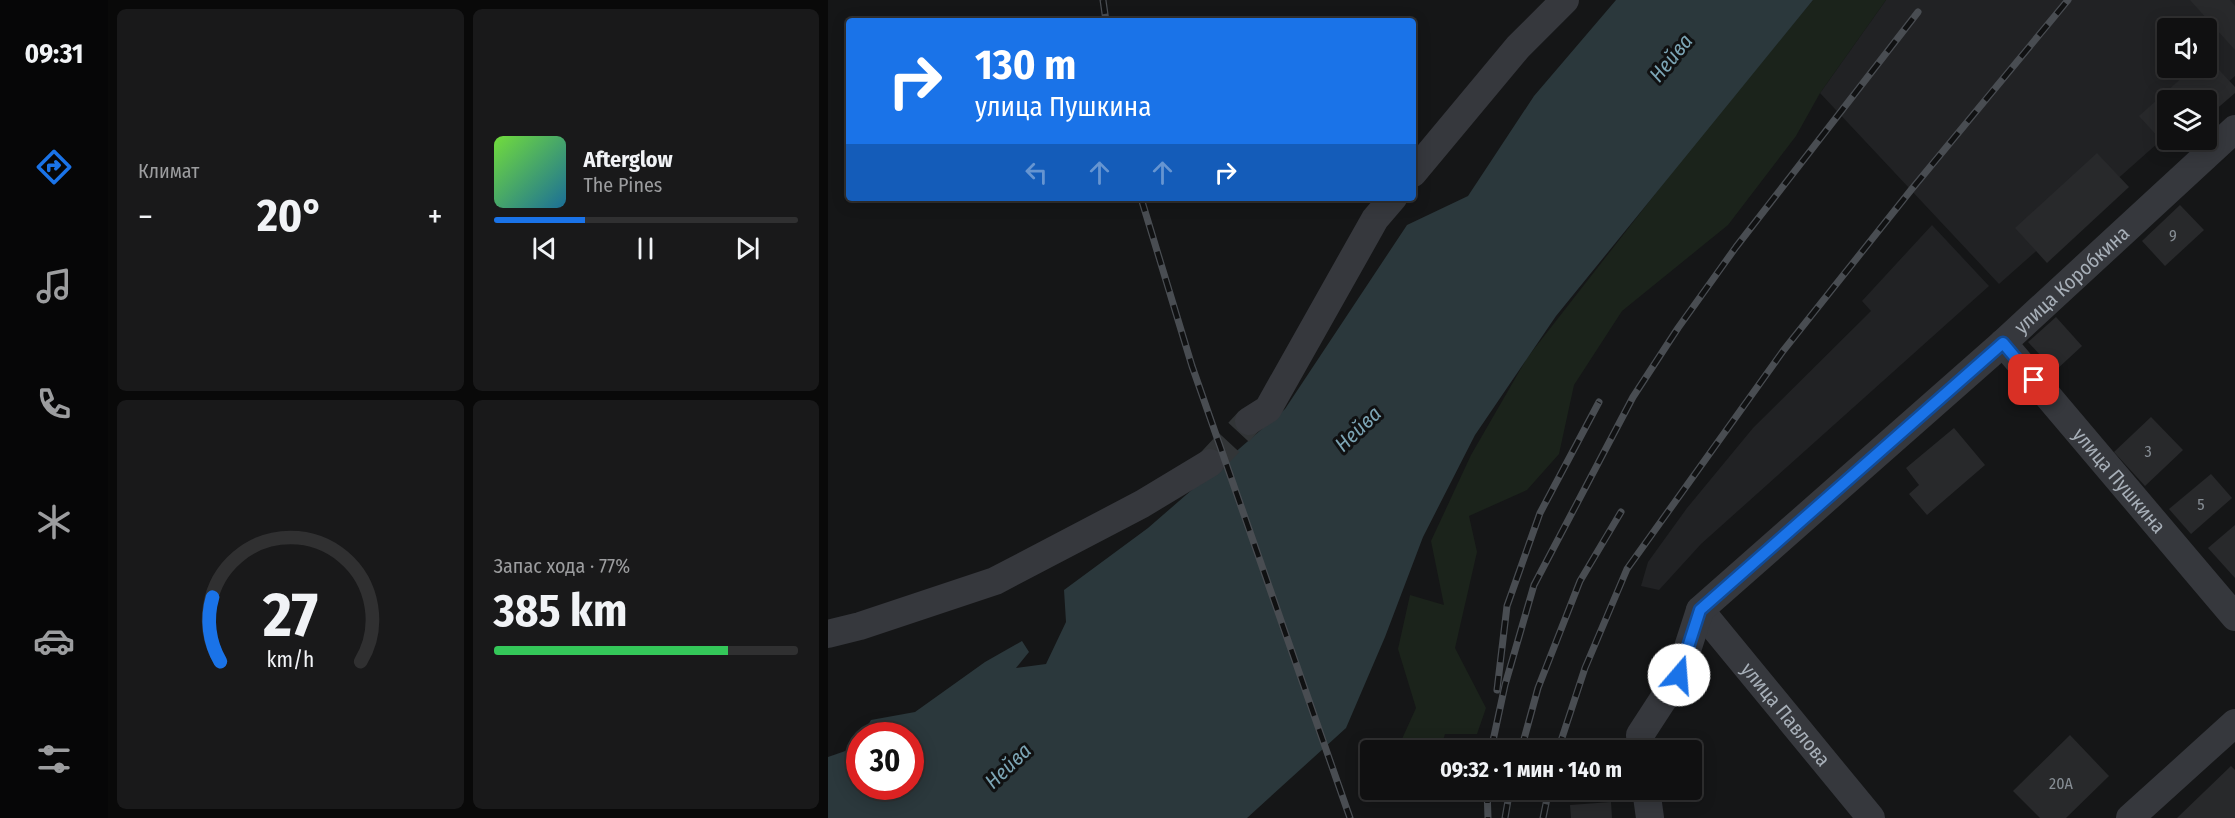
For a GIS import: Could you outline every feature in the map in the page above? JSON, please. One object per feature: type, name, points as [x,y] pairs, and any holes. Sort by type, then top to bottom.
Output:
[{"type":"street","points":[[1416,170],[1518,47],[1565,0]]},
{"type":"street","name":"улица Коробкина","points":[[1700,610],[2003,343],[2235,129]]},
{"type":"street","points":[[1249,421],[1268,409],[1375,219],[1390,201]]},
{"type":"street","name":"улица Пушкина","points":[[2003,343],[2235,617]]},
{"type":"street","points":[[828,634],[860,626],[995,581],[1142,504],[1210,462]]},
{"type":"street","points":[[1640,740],[1640,735],[1679,675],[1700,610]]},
{"type":"street","name":"улица Павлова","points":[[1700,610],[1871,818]]},
{"type":"street","points":[[2130,818],[2235,723]]},
{"type":"street","points":[[1648,800],[1650,818]]},
{"type":"shaded area","points":[[1813,0],[1886,0],[1820,93],[1796,136],[1728,225],[1622,311],[1574,385],[1559,454],[1527,490],[1469,516],[1477,552],[1455,648],[1486,708],[1477,734],[1445,734],[1443,740],[1402,740],[1416,708],[1398,649],[1410,595],[1444,605],[1431,541],[1471,455],[1527,358],[1698,139]]},
{"type":"shaded area","points":[[1886,0],[2235,0],[2235,76],[2217,92],[2217,90],[2157,90],[2157,144],[1999,284],[1820,93]]},
{"type":"shaded area","points":[[1932,225],[1989,286],[1701,544],[1659,590],[1641,586],[1648,562],[1687,508],[1753,428],[1871,311],[1862,301]]},
{"type":"water","name":"Нейва","points":[[1616,0],[1813,0],[1556,316],[1475,435],[1423,537],[1385,637],[1346,728],[1247,818],[828,818],[828,757],[846,751],[846,800],[924,800],[924,722],[870,722],[871,720],[915,712],[985,662],[1022,641],[1029,652],[1016,668],[1046,664],[1066,622],[1064,590],[1148,528],[1285,409],[1407,225],[1468,196],[1534,96]]},
{"type":"building","points":[[2190,0],[2230,0],[2235,6],[2235,50],[2217,30],[2217,18],[2206,18]]},
{"type":"building","points":[[2217,68],[2235,87],[2235,93],[2217,109],[2217,90],[2168,90],[2182,78],[2217,78]]},
{"type":"building","points":[[2157,100],[2157,136],[2139,116]]},
{"type":"building","points":[[2097,153],[2129,187],[2047,263],[2015,228]]},
{"type":"building","points":[[2180,205],[2204,230],[2165,266],[2142,241]]},
{"type":"building","points":[[2056,317],[2082,346],[2055,371],[2028,342]]},
{"type":"building","points":[[2151,417],[2183,450],[2145,486],[2114,452]]},
{"type":"building","points":[[1954,428],[1985,465],[1927,515],[1909,494],[1919,485],[1906,468]]},
{"type":"building","points":[[2211,474],[2232,498],[2191,534],[2169,509]]},
{"type":"building","points":[[2235,525],[2235,578],[2208,548]]},
{"type":"building","points":[[2070,735],[2109,776],[2066,818],[2040,818],[2013,791]]},
{"type":"building","points":[[2231,766],[2235,770],[2235,818],[2177,818]]},
{"type":"building","points":[[1611,802],[1612,818],[1571,818],[1570,805]]},
{"type":"tunnel","points":[[1210,463],[1249,421]]},
{"type":"railway","points":[[1103,0],[1106,18]]},
{"type":"railway","points":[[1561,740],[1585,668],[1627,569],[1783,351],[1911,190],[2068,0]]},
{"type":"railway","points":[[1493,740],[1505,685],[1534,585],[1633,397],[1678,328],[1736,247],[1918,12]]},
{"type":"railway","points":[[1142,201],[1192,366],[1350,818]]},
{"type":"railway","points":[[1497,690],[1507,606],[1540,513],[1599,402]]},
{"type":"railway","points":[[1524,740],[1538,688],[1580,581],[1621,512]]},
{"type":"railway","points":[[1487,800],[1488,818]]},
{"type":"railway","points":[[1505,818],[1508,800]]},
{"type":"railway","points":[[1543,818],[1547,800]]},
{"type":"route","points":[[1679,675],[1700,610],[2003,343],[2034,380]]}]
